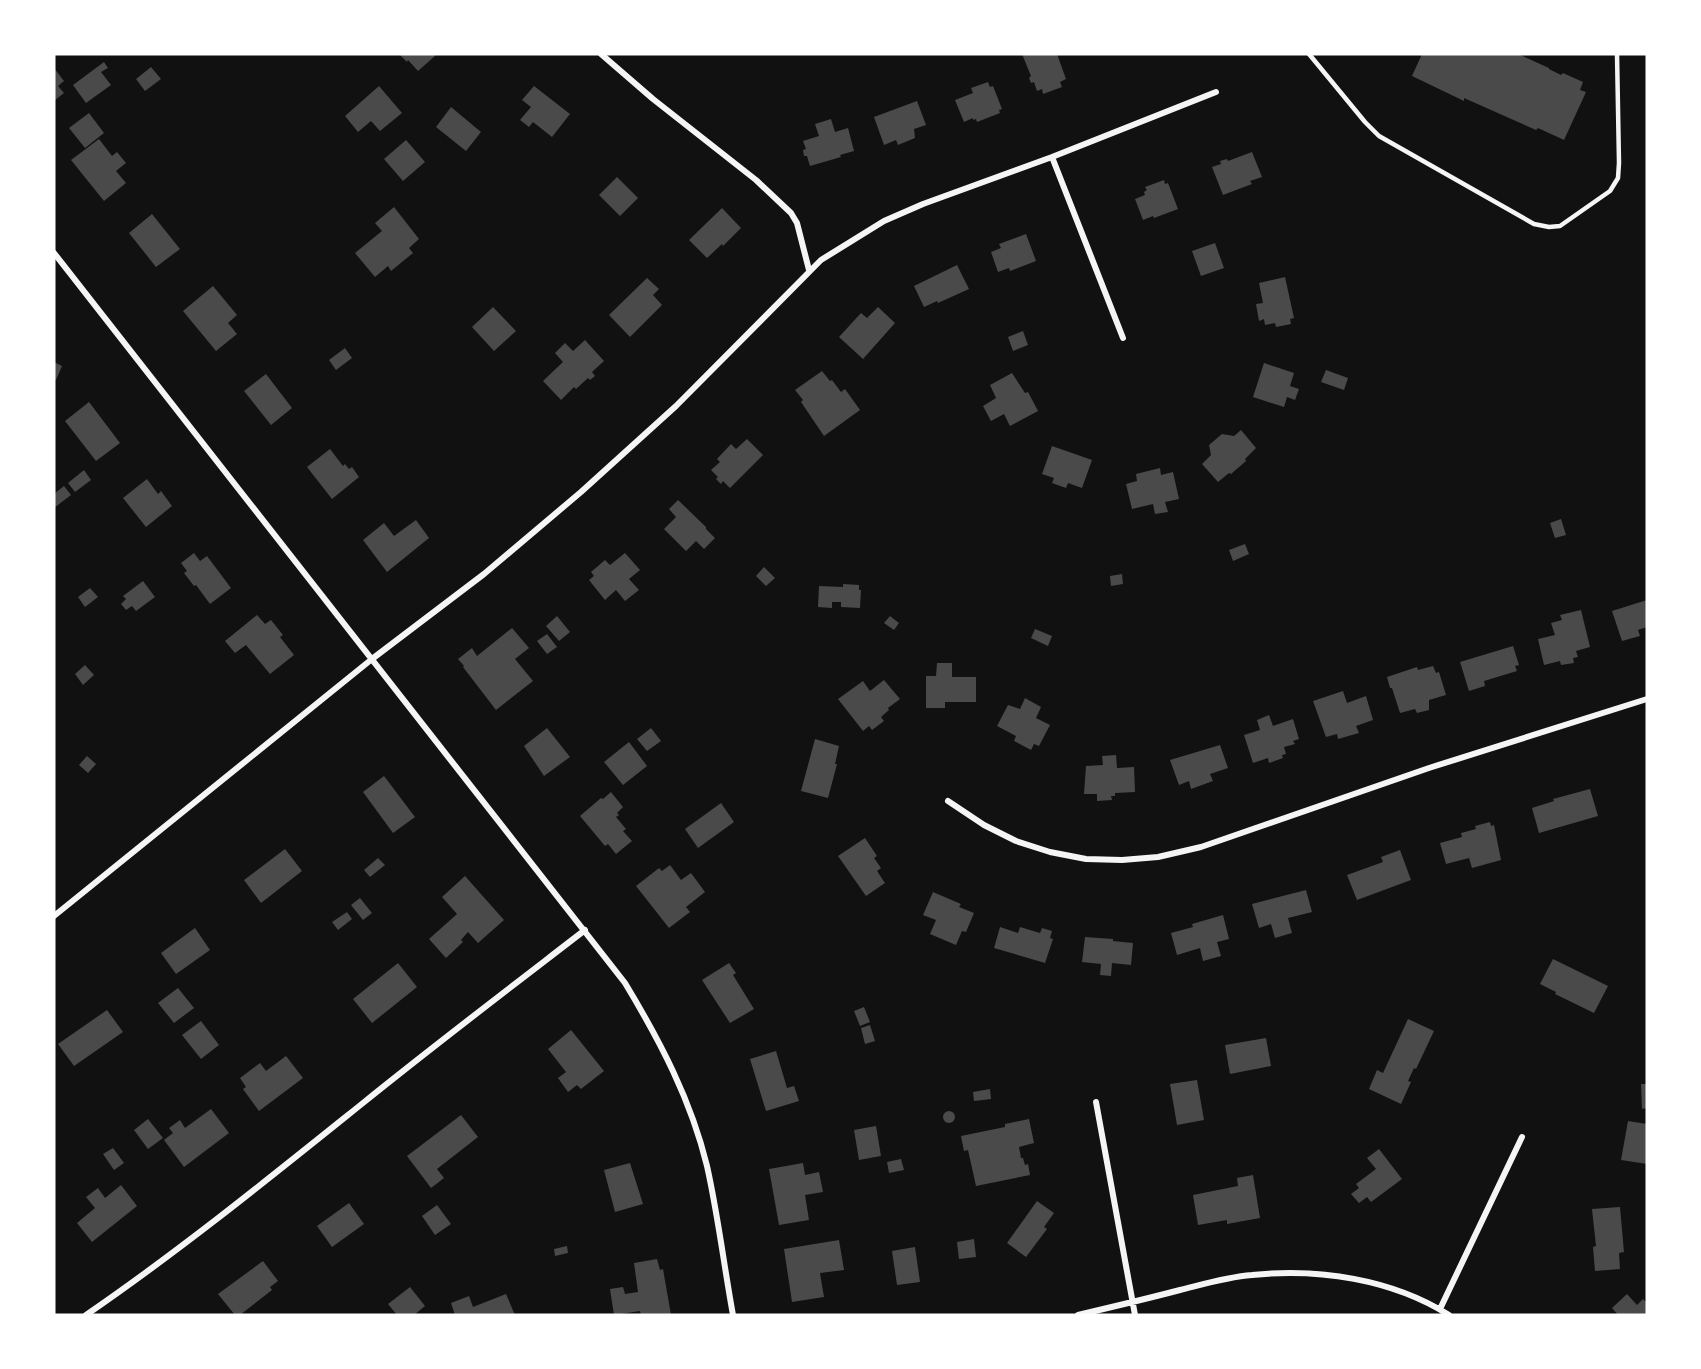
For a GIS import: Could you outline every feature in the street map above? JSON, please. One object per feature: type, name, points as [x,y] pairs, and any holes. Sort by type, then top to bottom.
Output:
[{"type":"street","points":[[601,54],[652,99],[756,180],[791,213],[797,223],[809,270]]},
{"type":"street","points":[[54,916],[372,659],[484,574],[581,492],[676,406],[821,260],[884,221],[923,204],[1052,157],[1216,92]]},
{"type":"street","points":[[1052,157],[1123,338]]},
{"type":"street","points":[[54,253],[625,983],[672,1066],[692,1115],[706,1166],[733,1315]]},
{"type":"street","points":[[948,801],[984,825],[1016,841],[1050,852],[1086,859],[1158,857],[1201,847],[1429,768],[1647,699]]},
{"type":"street","points":[[86,1315],[147,1273],[585,930]]},
{"type":"street","points":[[1096,1102],[1135,1315]]},
{"type":"street","points":[[1440,1309],[1522,1137]]},
{"type":"street","points":[[1078,1315],[1219,1281],[1250,1275],[1290,1272],[1338,1276],[1369,1282],[1407,1294],[1449,1315]]},
{"type":"lane","points":[[1309,54],[1379,136],[1534,224],[1549,227],[1560,226],[1610,191],[1618,178],[1617,54]]},
{"type":"building","points":[[399,54],[434,54],[435,56],[418,71]]},
{"type":"building","points":[[1022,54],[1057,54],[1066,79],[1060,82],[1062,87],[1043,94],[1042,89],[1037,91],[1034,82],[1031,83],[1029,78],[1031,76]]},
{"type":"building","points":[[1422,54],[1518,54],[1561,75],[1563,73],[1583,82],[1580,90],[1586,92],[1564,140],[1464,98],[1464,101],[1412,76]]},
{"type":"building","points":[[104,62],[108,68],[101,72],[111,85],[86,103],[73,85]]},
{"type":"building","points":[[151,67],[161,79],[145,91],[136,79]]},
{"type":"building","points":[[54,68],[64,81],[58,86],[64,93],[54,101]]},
{"type":"building","points":[[988,82],[990,87],[993,86],[1002,109],[999,110],[1000,113],[977,122],[973,118],[964,122],[955,100],[973,93],[971,88]]},
{"type":"building","points":[[379,86],[402,113],[380,131],[371,121],[358,132],[345,116]]},
{"type":"building","points":[[534,86],[570,114],[552,137],[533,122],[529,127],[520,120],[531,107],[522,100]]},
{"type":"building","points":[[917,101],[926,125],[914,129],[915,138],[898,145],[896,140],[884,145],[874,117]]},
{"type":"building","points":[[451,107],[481,132],[466,151],[436,127]]},
{"type":"building","points":[[89,113],[104,133],[85,148],[69,128]]},
{"type":"building","points":[[831,119],[835,132],[848,128],[854,151],[810,166],[807,156],[804,156],[803,150],[806,149],[803,141],[819,136],[815,124]]},
{"type":"building","points":[[99,139],[112,156],[117,152],[126,163],[116,171],[126,183],[104,201],[71,160]]},
{"type":"building","points":[[406,140],[425,162],[403,181],[384,159]]},
{"type":"building","points":[[1252,152],[1262,177],[1250,181],[1252,184],[1223,195],[1212,167],[1221,164],[1220,161],[1227,159],[1228,161]]},
{"type":"building","points":[[617,177],[638,198],[620,216],[599,195]]},
{"type":"building","points":[[1164,180],[1165,184],[1168,183],[1178,209],[1143,220],[1135,199],[1145,195],[1144,192],[1147,190],[1145,187]]},
{"type":"building","points":[[394,207],[419,239],[409,248],[413,253],[391,271],[388,266],[375,277],[355,253],[382,231],[375,223]]},
{"type":"building","points":[[722,208],[741,228],[707,258],[689,240]]},
{"type":"building","points":[[152,214],[180,249],[156,267],[129,233]]},
{"type":"building","points":[[1026,234],[1036,261],[1010,271],[1009,268],[998,272],[991,252],[1001,248],[999,244]]},
{"type":"building","points":[[1215,243],[1224,268],[1201,276],[1192,251]]},
{"type":"building","points":[[957,265],[969,289],[924,307],[914,286]]},
{"type":"building","points":[[1285,277],[1294,318],[1290,319],[1291,324],[1276,327],[1275,323],[1265,325],[1264,319],[1259,321],[1256,304],[1263,303],[1259,283]]},
{"type":"building","points":[[647,278],[659,289],[653,295],[662,305],[630,337],[609,315]]},
{"type":"building","points":[[213,286],[237,315],[228,323],[237,334],[216,351],[183,311]]},
{"type":"building","points":[[493,307],[516,331],[494,351],[472,327]]},
{"type":"building","points":[[878,307],[895,323],[863,359],[839,337],[861,313],[867,318]]},
{"type":"building","points":[[1023,331],[1028,345],[1013,351],[1008,337]]},
{"type":"building","points":[[585,340],[604,361],[592,372],[595,376],[590,380],[588,378],[576,389],[574,387],[561,400],[543,381],[563,362],[555,353],[565,343],[573,351]]},
{"type":"building","points":[[345,348],[352,358],[336,370],[329,360]]},
{"type":"building","points":[[54,362],[62,366],[56,380],[54,379]]},
{"type":"building","points":[[1264,363],[1294,373],[1290,386],[1299,389],[1295,400],[1287,397],[1284,407],[1253,397]]},
{"type":"building","points":[[1326,370],[1348,378],[1344,390],[1321,382]]},
{"type":"building","points":[[822,371],[841,392],[845,389],[860,410],[824,436],[795,390]]},
{"type":"building","points":[[1012,373],[1025,393],[1028,392],[1038,411],[1010,426],[1004,414],[991,421],[983,406],[996,398],[990,385]]},
{"type":"building","points":[[266,374],[292,408],[271,425],[244,391]]},
{"type":"building","points":[[89,402],[120,443],[96,461],[65,421]]},
{"type":"building","points":[[1241,430],[1256,448],[1245,459],[1246,461],[1218,482],[1202,464],[1211,455],[1209,445],[1222,434],[1234,436]]},
{"type":"building","points":[[747,439],[763,455],[730,488],[723,481],[721,484],[711,470],[720,462],[717,459],[731,444],[736,449]]},
{"type":"building","points":[[1052,446],[1092,460],[1082,488],[1068,483],[1066,488],[1052,483],[1054,478],[1042,474]]},
{"type":"building","points":[[330,449],[343,466],[345,464],[349,469],[352,467],[359,477],[332,499],[307,467]]},
{"type":"building","points":[[1160,468],[1161,475],[1173,472],[1179,499],[1165,502],[1168,512],[1155,514],[1153,504],[1132,509],[1126,484],[1137,481],[1136,474]]},
{"type":"building","points":[[84,470],[91,480],[75,492],[68,483]]},
{"type":"building","points":[[147,479],[158,494],[161,491],[172,506],[146,527],[123,498]]},
{"type":"building","points":[[64,486],[71,495],[54,508],[54,494]]},
{"type":"building","points":[[678,500],[715,538],[704,549],[696,541],[686,551],[664,529],[676,517],[669,509]]},
{"type":"building","points":[[1561,519],[1566,535],[1555,538],[1550,523]]},
{"type":"building","points":[[416,520],[429,538],[387,572],[363,540],[384,523],[394,536]]},
{"type":"building","points":[[1245,544],[1249,554],[1233,561],[1229,550]]},
{"type":"building","points":[[194,553],[200,561],[207,556],[231,588],[210,604],[184,573],[187,571],[181,563]]},
{"type":"building","points":[[625,553],[640,570],[629,579],[639,590],[625,601],[616,590],[605,600],[589,580],[594,576],[591,572],[605,560],[610,565]]},
{"type":"building","points":[[764,567],[775,578],[766,586],[756,576]]},
{"type":"building","points":[[1122,574],[1123,584],[1111,586],[1110,576]]},
{"type":"building","points":[[143,581],[155,597],[136,611],[132,606],[126,610],[121,604],[126,599],[123,596]]},
{"type":"building","points":[[843,584],[859,585],[860,608],[841,607],[841,602],[832,602],[832,608],[818,607],[819,586],[843,587]]},
{"type":"building","points":[[90,588],[98,597],[85,607],[78,597]]},
{"type":"building","points":[[1647,600],[1647,627],[1638,630],[1640,636],[1622,641],[1612,611]]},
{"type":"building","points":[[1581,610],[1590,647],[1576,651],[1578,657],[1573,658],[1574,663],[1561,665],[1560,661],[1544,665],[1538,639],[1555,635],[1551,623],[1562,620],[1560,615]]},
{"type":"building","points":[[257,615],[265,624],[271,620],[283,635],[280,637],[294,655],[270,674],[246,645],[235,653],[225,641]]},
{"type":"building","points":[[557,616],[570,632],[559,641],[546,626]]},
{"type":"building","points":[[890,616],[899,623],[894,630],[884,623]]},
{"type":"building","points":[[512,628],[529,648],[515,659],[533,681],[496,710],[458,659],[472,648],[477,656]]},
{"type":"building","points":[[1035,629],[1052,636],[1048,646],[1031,638]]},
{"type":"building","points":[[547,634],[557,647],[547,654],[537,641]]},
{"type":"building","points":[[1513,646],[1519,665],[1515,666],[1517,671],[1484,681],[1485,686],[1469,691],[1460,662]]},
{"type":"building","points":[[937,663],[952,663],[952,677],[976,677],[976,702],[945,702],[945,708],[926,708],[926,676],[936,676]]},
{"type":"building","points":[[85,665],[94,675],[83,685],[75,674]]},
{"type":"building","points":[[1433,666],[1436,673],[1439,672],[1446,695],[1429,700],[1429,710],[1417,713],[1415,709],[1400,713],[1387,677],[1417,667],[1418,670]]},
{"type":"building","points":[[884,680],[900,699],[881,717],[884,721],[872,730],[869,726],[863,731],[838,699],[863,681],[870,691]]},
{"type":"building","points":[[1343,691],[1347,703],[1366,696],[1373,720],[1356,726],[1359,733],[1338,739],[1337,734],[1326,737],[1313,701]]},
{"type":"building","points":[[1025,698],[1041,707],[1036,718],[1050,725],[1039,746],[1034,744],[1031,750],[1014,741],[1016,736],[997,726],[1008,705],[1020,709]]},
{"type":"building","points":[[1269,715],[1273,726],[1293,719],[1299,739],[1293,741],[1295,744],[1284,747],[1286,754],[1282,755],[1283,758],[1269,763],[1268,758],[1253,763],[1244,735],[1260,730],[1257,720]]},
{"type":"building","points":[[547,728],[570,757],[544,776],[524,746]]},
{"type":"building","points":[[651,728],[661,741],[647,751],[637,739]]},
{"type":"building","points":[[815,739],[839,746],[828,798],[801,791]]},
{"type":"building","points":[[629,742],[647,766],[623,785],[604,762]]},
{"type":"building","points":[[1220,745],[1228,768],[1210,774],[1213,781],[1191,789],[1189,781],[1179,785],[1170,760]]},
{"type":"building","points":[[1116,755],[1117,768],[1134,767],[1135,792],[1115,793],[1115,796],[1111,796],[1112,800],[1097,801],[1097,794],[1084,794],[1086,766],[1103,765],[1102,756]]},
{"type":"building","points":[[87,756],[96,764],[88,773],[79,765]]},
{"type":"building","points":[[384,776],[415,817],[393,833],[363,792]]},
{"type":"building","points":[[1590,789],[1598,816],[1539,833],[1532,808],[1554,801],[1553,799]]},
{"type":"building","points":[[611,792],[623,807],[616,817],[626,829],[623,831],[632,841],[616,854],[608,844],[605,846],[580,816]]},
{"type":"building","points":[[721,803],[734,822],[698,848],[685,829]]},
{"type":"building","points":[[1490,822],[1491,826],[1494,825],[1501,860],[1472,868],[1469,858],[1446,864],[1440,843],[1462,837],[1461,833]]},
{"type":"building","points":[[865,838],[877,856],[874,858],[881,868],[877,871],[885,883],[866,896],[838,856]]},
{"type":"building","points":[[285,849],[302,871],[261,903],[244,880]]},
{"type":"building","points":[[1400,850],[1411,880],[1357,900],[1347,875],[1383,862],[1381,857]]},
{"type":"building","points":[[378,858],[385,865],[370,877],[364,870]]},
{"type":"building","points":[[670,865],[681,880],[691,873],[705,892],[686,907],[690,912],[669,928],[636,886],[659,868],[662,871]]},
{"type":"building","points":[[465,876],[504,920],[478,943],[468,932],[461,940],[463,942],[446,958],[429,939],[457,914],[442,897]]},
{"type":"building","points":[[1306,890],[1312,912],[1288,918],[1292,933],[1275,938],[1271,924],[1259,928],[1252,904]]},
{"type":"building","points":[[933,892],[961,904],[959,907],[974,913],[966,932],[962,931],[956,945],[930,934],[936,920],[923,915]]},
{"type":"building","points":[[360,898],[372,913],[363,920],[351,905]]},
{"type":"building","points":[[347,912],[352,919],[338,930],[332,922]]},
{"type":"building","points":[[1223,915],[1229,939],[1217,942],[1221,956],[1203,961],[1200,948],[1177,955],[1171,933]]},
{"type":"building","points":[[1000,927],[1018,933],[1020,927],[1040,933],[1042,928],[1052,931],[1050,938],[1053,939],[1045,963],[994,948]]},
{"type":"building","points":[[195,928],[210,950],[176,974],[161,953]]},
{"type":"building","points":[[1085,937],[1133,943],[1131,965],[1112,963],[1111,976],[1100,975],[1101,964],[1082,962]]},
{"type":"building","points":[[1553,959],[1608,986],[1594,1013],[1540,984]]},
{"type":"building","points":[[398,963],[417,987],[372,1023],[353,999]]},
{"type":"building","points":[[729,963],[736,973],[733,975],[754,1009],[730,1023],[702,980]]},
{"type":"building","points":[[178,988],[194,1008],[174,1023],[158,1003]]},
{"type":"building","points":[[864,1007],[870,1022],[860,1026],[854,1011]]},
{"type":"building","points":[[107,1010],[123,1032],[74,1066],[58,1044]]},
{"type":"building","points":[[1408,1019],[1434,1031],[1408,1081],[1411,1082],[1401,1104],[1369,1089],[1377,1070],[1383,1073]]},
{"type":"building","points":[[201,1021],[219,1045],[201,1059],[182,1035]]},
{"type":"building","points":[[870,1025],[875,1041],[865,1044],[861,1028]]},
{"type":"building","points":[[571,1030],[604,1071],[581,1089],[577,1085],[568,1092],[558,1078],[566,1072],[548,1049]]},
{"type":"building","points":[[1266,1038],[1271,1066],[1230,1074],[1225,1045]]},
{"type":"building","points":[[776,1051],[787,1088],[794,1086],[799,1101],[766,1111],[750,1059]]},
{"type":"building","points":[[286,1056],[303,1078],[259,1111],[243,1089],[246,1087],[240,1078],[260,1063],[266,1071]]},
{"type":"building","points":[[1197,1080],[1204,1120],[1177,1125],[1170,1084]]},
{"type":"building","points":[[1641,1084],[1647,1084],[1647,1108],[1642,1109]]},
{"type":"building","points":[[990,1089],[991,1099],[974,1101],[973,1092]]},
{"type":"building","points":[[211,1109],[229,1133],[184,1167],[164,1140],[173,1133],[169,1128],[180,1120],[185,1128]]},
{"type":"building","points":[[951,1111],[955,1117],[951,1123],[947,1123],[943,1115]]},
{"type":"building","points":[[461,1115],[478,1137],[437,1169],[444,1178],[431,1188],[407,1156]]},
{"type":"building","points":[[148,1119],[163,1138],[148,1149],[134,1130]]},
{"type":"building","points":[[1029,1119],[1034,1143],[1019,1147],[1021,1158],[1025,1165],[1028,1164],[1030,1175],[976,1186],[968,1150],[964,1151],[961,1136],[1005,1127],[1005,1124]]},
{"type":"building","points":[[1628,1121],[1647,1124],[1647,1164],[1621,1160]]},
{"type":"building","points":[[876,1126],[881,1156],[859,1160],[854,1130]]},
{"type":"building","points":[[113,1148],[124,1163],[114,1170],[103,1154]]},
{"type":"building","points":[[1379,1149],[1402,1179],[1371,1202],[1367,1197],[1359,1203],[1351,1194],[1359,1188],[1356,1184],[1376,1169],[1367,1158]]},
{"type":"building","points":[[901,1159],[904,1170],[889,1173],[887,1162]]},
{"type":"building","points":[[630,1163],[643,1204],[615,1212],[604,1170]]},
{"type":"building","points":[[803,1163],[805,1175],[819,1172],[823,1192],[805,1195],[809,1220],[779,1225],[769,1169]]},
{"type":"building","points":[[1253,1175],[1260,1218],[1227,1224],[1227,1220],[1198,1225],[1193,1195],[1238,1186],[1237,1178]]},
{"type":"building","points":[[121,1185],[137,1206],[92,1242],[77,1223],[95,1208],[86,1197],[98,1188],[105,1198]]},
{"type":"building","points":[[1037,1201],[1054,1213],[1044,1227],[1047,1229],[1026,1257],[1007,1243]]},
{"type":"building","points":[[349,1203],[364,1224],[332,1247],[317,1226]]},
{"type":"building","points":[[437,1205],[451,1224],[435,1235],[422,1216]]},
{"type":"building","points":[[1620,1207],[1624,1252],[1619,1253],[1620,1269],[1595,1271],[1593,1247],[1596,1246],[1592,1209]]},
{"type":"building","points":[[974,1239],[976,1257],[959,1259],[957,1242]]},
{"type":"building","points":[[839,1240],[844,1270],[820,1273],[824,1297],[792,1302],[784,1249]]},
{"type":"building","points":[[567,1246],[568,1253],[555,1256],[554,1249]]},
{"type":"building","points":[[915,1247],[920,1282],[897,1285],[892,1251]]},
{"type":"building","points":[[657,1259],[660,1270],[663,1269],[671,1315],[641,1315],[640,1311],[614,1315],[610,1289],[623,1287],[625,1294],[638,1292],[634,1263]]},
{"type":"building","points":[[263,1261],[278,1281],[270,1287],[272,1290],[240,1315],[235,1315],[218,1294]]},
{"type":"building","points":[[410,1287],[425,1306],[414,1315],[397,1315],[388,1304]]},
{"type":"building","points":[[506,1294],[515,1315],[455,1315],[451,1303],[469,1296],[473,1307]]},
{"type":"building","points":[[1627,1294],[1637,1305],[1643,1299],[1647,1303],[1647,1315],[1618,1315],[1612,1308]]}]
